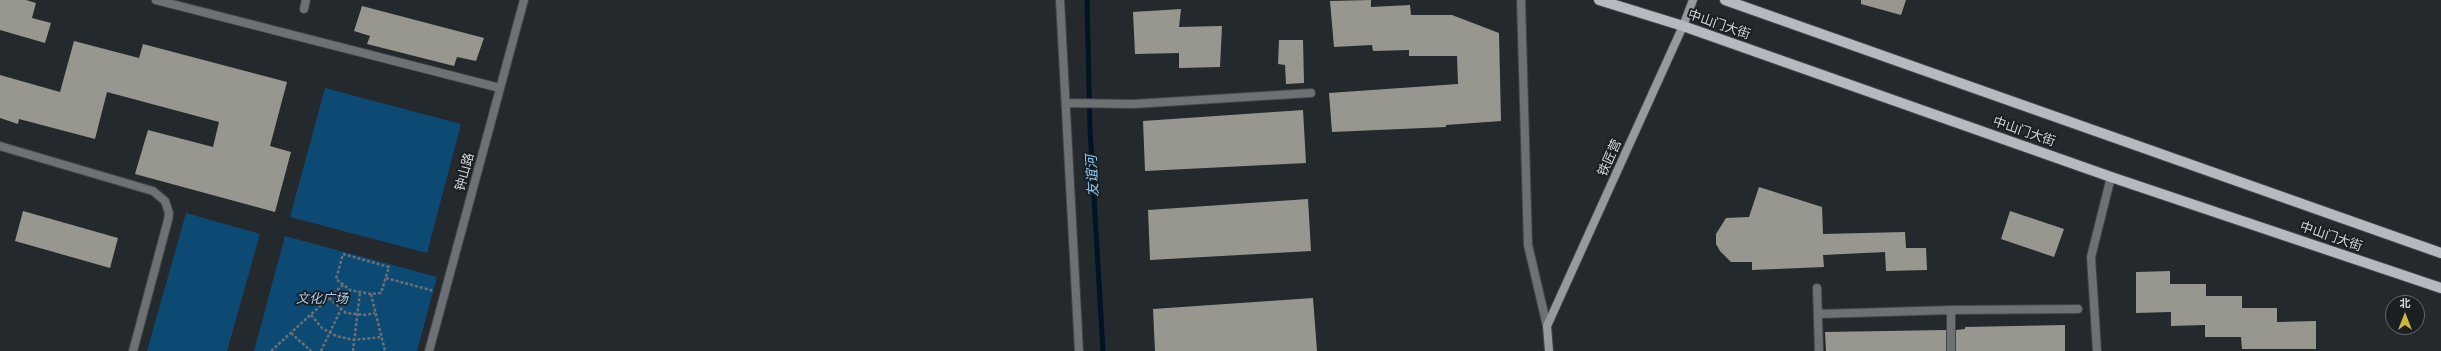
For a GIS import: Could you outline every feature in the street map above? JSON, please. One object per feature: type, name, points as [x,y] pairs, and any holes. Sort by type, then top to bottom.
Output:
[{"type":"main road","name":"中山门大街","points":[[1599,0],[1683,26],[2111,177],[2441,288]]},
{"type":"main road","name":"中山门大街","points":[[1724,0],[2441,253]]},
{"type":"street","points":[[156,0],[500,88]]},
{"type":"street","points":[[304,9],[306,0]]},
{"type":"street","name":"钟山路","points":[[429,351],[524,0]]},
{"type":"street","points":[[1060,0],[1079,351]]},
{"type":"street","points":[[1521,0],[1528,245],[1547,326],[1549,351]]},
{"type":"street","name":"铁匠营","points":[[1547,326],[1683,26],[1693,0]]},
{"type":"street","points":[[1066,103],[1111,102],[1133,104],[1311,93]]},
{"type":"street","points":[[0,146],[153,191],[165,201],[169,213],[168,220],[133,351]]},
{"type":"street","points":[[2097,351],[2091,257],[2111,177]]},
{"type":"street","points":[[1817,288],[1819,351]]},
{"type":"street","points":[[1818,314],[1951,310],[2078,310]]},
{"type":"street","points":[[1951,310],[1951,351]]},
{"type":"path","points":[[342,254],[389,267],[382,293],[370,294],[350,290],[344,285],[336,279],[342,254]]},
{"type":"path","points":[[386,278],[444,293]]},
{"type":"path","points":[[273,350],[344,285]]},
{"type":"path","points":[[321,351],[350,290]]},
{"type":"path","points":[[353,351],[360,292]]},
{"type":"path","points":[[370,294],[385,351]]},
{"type":"path","points":[[329,298],[346,313],[357,315],[375,312]]},
{"type":"path","points":[[311,315],[330,333],[354,340],[381,336]]},
{"type":"path","points":[[291,333],[311,351]]},
{"type":"green space","points":[[325,88],[461,124],[427,253],[290,217]]},
{"type":"green space","points":[[186,213],[260,234],[227,351],[147,351]]},
{"type":"green space","name":"文化广场","points":[[285,236],[437,277],[417,351],[254,351]]},
{"type":"building","points":[[0,0],[26,0],[36,3],[32,18],[51,23],[45,43],[0,30]]},
{"type":"building","points":[[1371,0],[1371,7],[1410,5],[1411,15],[1452,15],[1499,33],[1501,121],[1446,125],[1446,127],[1332,132],[1329,93],[1458,84],[1457,56],[1409,56],[1409,50],[1373,51],[1372,45],[1334,47],[1330,1]]},
{"type":"building","points":[[1861,0],[1906,0],[1901,15],[1861,4]]},
{"type":"building","points":[[362,6],[484,38],[476,61],[457,57],[454,66],[367,44],[370,36],[354,31]]},
{"type":"building","points":[[1181,9],[1179,27],[1222,26],[1220,67],[1179,68],[1179,53],[1135,54],[1133,12]]},
{"type":"building","points":[[1279,40],[1303,40],[1304,83],[1286,84],[1285,65],[1278,64]]},
{"type":"building","points":[[74,41],[139,58],[143,44],[287,82],[270,146],[291,152],[275,212],[135,174],[148,130],[213,147],[219,122],[107,92],[95,139],[19,119],[18,124],[0,118],[0,75],[60,92]]},
{"type":"building","points":[[1303,110],[1306,163],[1145,171],[1143,121]]},
{"type":"building","points":[[1759,187],[1822,207],[1823,234],[1905,232],[1906,248],[1926,248],[1927,270],[1886,271],[1885,252],[1823,255],[1824,267],[1752,270],[1752,262],[1731,262],[1720,251],[1716,244],[1716,234],[1726,218],[1749,217]]},
{"type":"building","points":[[1308,199],[1311,251],[1150,260],[1148,210]]},
{"type":"building","points":[[23,211],[118,238],[110,268],[15,241]]},
{"type":"building","points":[[2010,211],[2064,229],[2054,257],[2001,239]]},
{"type":"building","points":[[2170,271],[2170,284],[2206,284],[2206,296],[2242,296],[2242,308],[2277,308],[2277,322],[2316,321],[2316,349],[2242,349],[2241,337],[2205,337],[2205,325],[2171,326],[2171,312],[2136,313],[2136,272]]},
{"type":"building","points":[[1313,298],[1317,351],[1155,351],[1153,309]]},
{"type":"building","points":[[2065,325],[2065,351],[1956,351],[1956,330],[1965,329],[1965,327]]},
{"type":"building","points":[[1946,330],[1946,351],[1826,351],[1825,332]]},
{"type":"waterway","name":"友谊河","points":[[1087,0],[1090,129],[1103,351]]}]
